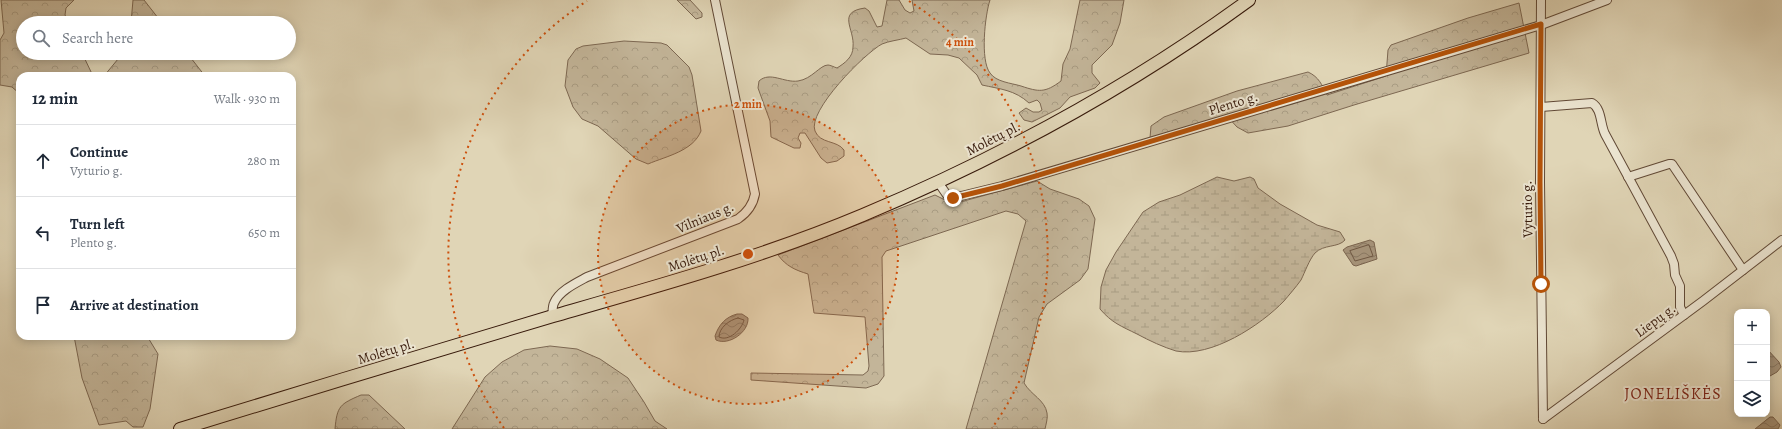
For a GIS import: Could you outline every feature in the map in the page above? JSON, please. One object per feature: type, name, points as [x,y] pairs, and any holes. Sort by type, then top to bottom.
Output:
[{"type":"highway","name":"Molėtų pl.","points":[[180,429],[671,282],[778,248],[862,216],[938,182],[1054,124],[1220,22],[1249,0]]},
{"type":"street","name":"Vilniaus g.","points":[[552,317],[554,304],[558,297],[568,288],[587,277],[738,219],[750,210],[755,194],[715,0]]},
{"type":"street","name":"Vyturio g.","points":[[1541,0],[1540,182],[1543,419]]},
{"type":"street","points":[[1541,24],[1607,0]]},
{"type":"street","name":"Plento g.","points":[[938,182],[947,195],[953,198],[1002,186],[1541,24]]},
{"type":"street","points":[[1541,107],[1592,103],[1596,105],[1602,127],[1671,256],[1674,264],[1675,275],[1680,286],[1680,307],[1684,315]]},
{"type":"street","points":[[1628,176],[1672,164],[1743,270]]},
{"type":"street","name":"Liepų g.","points":[[1543,419],[1684,315],[1782,240]]},
{"type":"green space","points":[[1,0],[74,0],[66,8],[66,16],[16,16],[16,60],[85,60],[91,72],[16,72],[16,90],[12,87],[0,85],[0,40],[4,33]]},
{"type":"green space","points":[[133,0],[144,0],[157,16],[132,16]]},
{"type":"green space","points":[[677,0],[690,0],[702,13],[702,17],[696,19]]},
{"type":"green space","points":[[887,0],[899,0],[905,10],[910,13],[914,11],[912,0],[990,0],[986,16],[984,48],[987,67],[990,73],[1004,82],[1042,90],[1051,88],[1061,81],[1063,64],[1070,49],[1080,0],[1124,0],[1120,23],[1112,45],[1092,65],[1092,73],[1100,83],[1095,88],[1070,97],[1060,108],[1032,122],[1024,120],[1019,113],[1026,108],[1033,112],[1039,112],[1042,110],[1040,103],[1037,100],[1029,103],[1013,93],[982,85],[977,75],[959,58],[948,55],[930,54],[906,38],[882,44],[863,59],[839,83],[820,110],[815,122],[815,131],[817,135],[841,147],[844,150],[844,156],[837,161],[827,163],[821,158],[805,133],[800,133],[798,138],[801,143],[800,148],[794,148],[771,137],[770,121],[758,88],[759,81],[763,78],[772,77],[798,81],[807,78],[825,66],[829,65],[837,68],[848,59],[853,51],[853,40],[849,22],[851,13],[865,8],[869,11],[877,27],[882,26]]},
{"type":"green space","points":[[1519,3],[1529,53],[1288,126],[1248,133],[1237,127],[1226,115],[1150,138],[1151,126],[1164,117],[1237,91],[1308,72],[1318,79],[1327,95],[1386,76],[1388,50],[1391,45],[1468,18]]},
{"type":"green space","points":[[624,41],[661,43],[667,45],[689,67],[692,75],[701,131],[697,138],[686,148],[648,164],[636,159],[598,126],[582,119],[573,107],[565,86],[568,60],[576,49],[583,46]]},
{"type":"green space","points":[[117,60],[192,60],[202,72],[107,72]]},
{"type":"green space","points":[[1217,177],[1234,181],[1250,177],[1254,179],[1258,188],[1280,204],[1317,225],[1340,232],[1345,240],[1339,244],[1322,248],[1315,253],[1301,280],[1284,301],[1249,329],[1219,345],[1204,350],[1190,352],[1176,351],[1161,346],[1121,326],[1109,318],[1100,309],[1101,287],[1106,270],[1116,252],[1143,212],[1159,202],[1180,195]]},
{"type":"green space","points":[[1037,181],[1050,189],[1079,199],[1089,206],[1095,219],[1088,269],[1080,280],[1047,304],[1039,317],[1024,383],[1046,408],[1047,417],[1045,429],[966,429],[1026,221],[1018,214],[1006,211],[886,251],[882,257],[884,376],[878,384],[866,388],[751,380],[751,373],[863,375],[868,371],[869,366],[865,317],[814,313],[808,274],[791,267],[778,255],[935,195],[953,204]]},
{"type":"green space","points":[[75,340],[149,340],[158,354],[150,409],[143,427],[133,427],[126,421],[99,425],[82,378]]},
{"type":"green space","points":[[550,346],[577,349],[600,359],[628,378],[655,421],[667,429],[452,429],[485,377],[502,362],[524,350]]},
{"type":"green space","points":[[361,395],[369,395],[405,429],[335,429],[337,415],[341,407],[348,401]]},
{"type":"water","points":[[1370,240],[1374,242],[1377,259],[1356,266],[1353,265],[1343,250],[1347,247]]},
{"type":"water","points":[[737,314],[742,314],[748,318],[742,333],[727,341],[716,340],[715,336],[721,325],[726,319]]},
{"type":"water","points":[[1770,352],[1779,362],[1781,367],[1777,372],[1770,376]]},
{"type":"water","points":[[1770,417],[1773,417],[1780,425],[1778,429],[1755,429]]},
{"type":"district","name":"JONELIŠKĖS","points":[[1673,393]]},
{"type":"route","points":[[953,198],[1002,186],[1541,24],[1541,284]]}]
